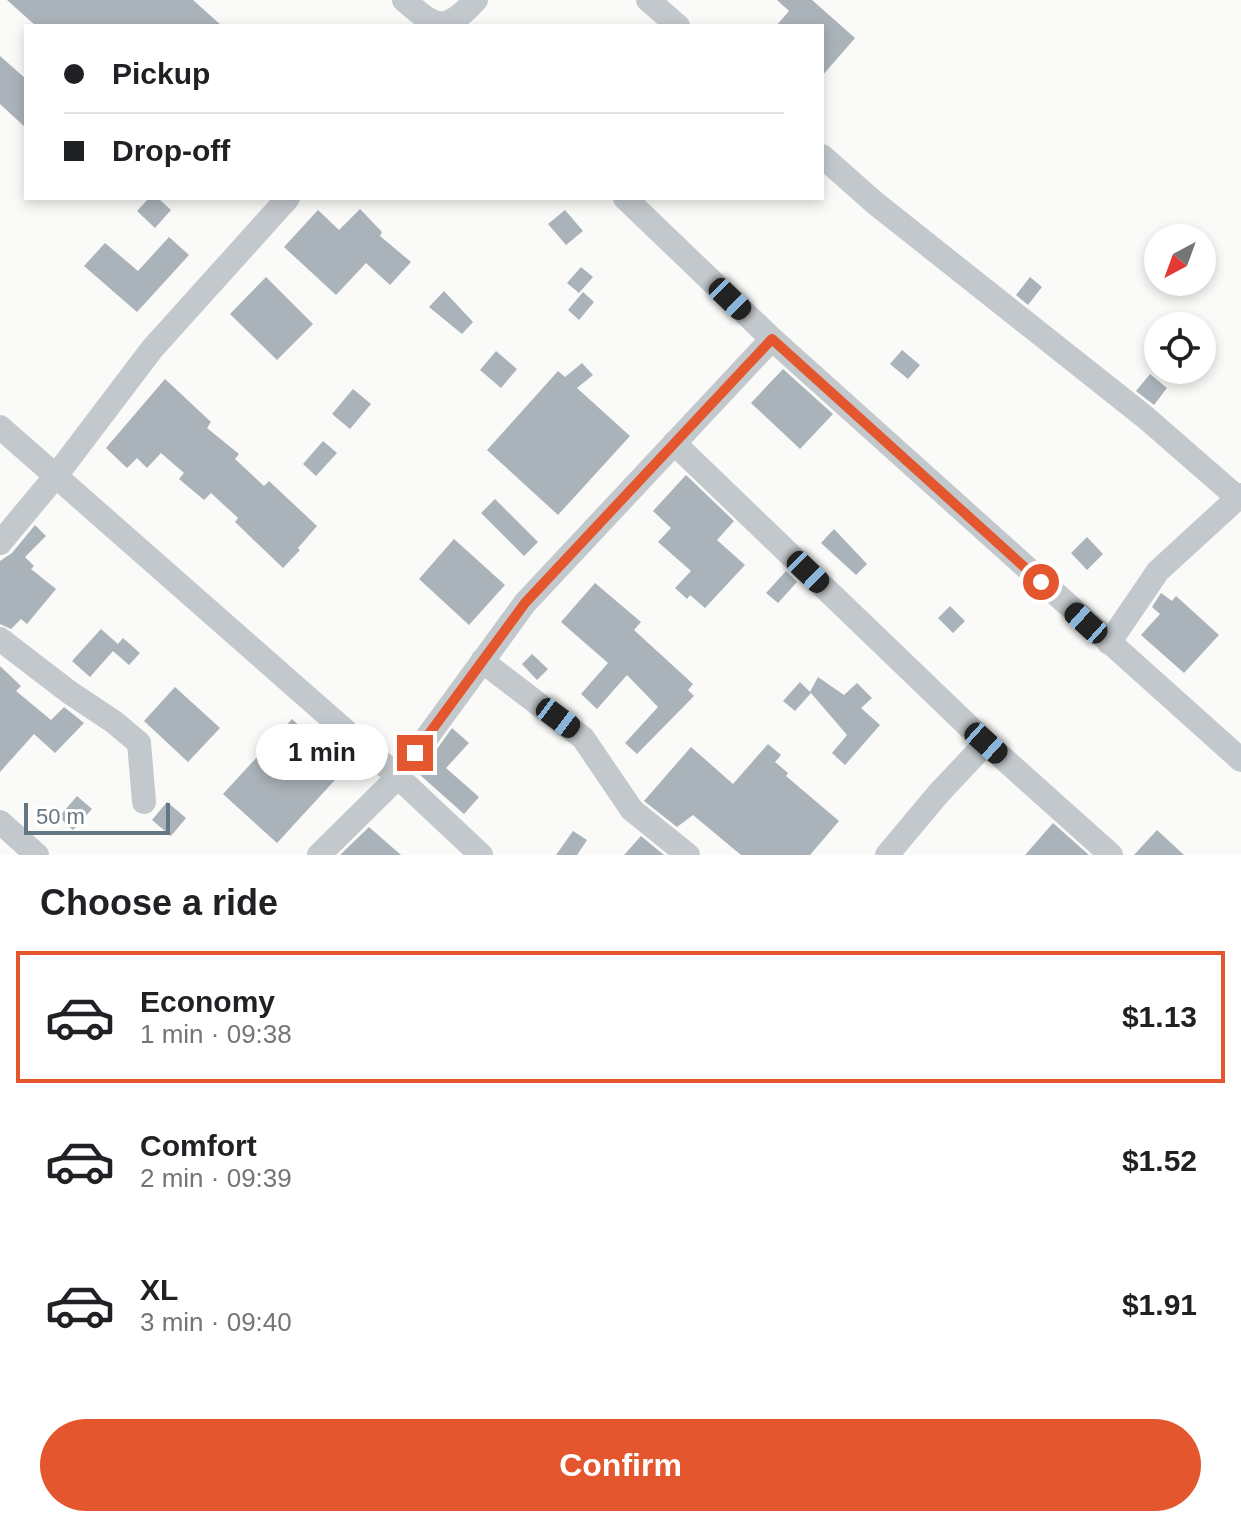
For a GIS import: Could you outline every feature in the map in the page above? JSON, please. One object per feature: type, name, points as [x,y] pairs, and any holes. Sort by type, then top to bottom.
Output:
[{"type":"street","points":[[404,0],[427,18],[440,24]]},
{"type":"street","points":[[448,24],[476,0]]},
{"type":"street","points":[[648,0],[676,24]]},
{"type":"street","points":[[824,158],[875,203],[1240,496],[1158,571],[1109,643]]},
{"type":"street","points":[[0,543],[55,477],[152,349],[286,200]]},
{"type":"street","points":[[627,200],[772,339],[1241,760]]},
{"type":"street","points":[[319,855],[398,777],[525,603],[772,339]]},
{"type":"street","points":[[0,427],[398,777],[466,850]]},
{"type":"street","points":[[674,443],[986,743],[1111,855]]},
{"type":"street","points":[[0,639],[139,743],[144,802]]},
{"type":"street","points":[[482,661],[583,738],[632,810],[688,855]]},
{"type":"street","points":[[887,855],[986,743]]},
{"type":"street","points":[[0,822],[37,855]]},
{"type":"building","points":[[7,0],[193,0],[220,24],[34,24]]},
{"type":"building","points":[[777,0],[812,0],[855,38],[824,74],[824,24],[778,24],[789,11]]},
{"type":"building","points":[[0,56],[24,77],[24,126],[0,104]]},
{"type":"building","points":[[147,200],[160,200],[171,210],[155,228],[137,211]]},
{"type":"building","points":[[360,209],[382,232],[380,236],[411,262],[390,285],[366,263],[336,295],[284,247],[318,210],[339,230]]},
{"type":"building","points":[[565,210],[583,231],[566,245],[548,224]]},
{"type":"building","points":[[169,237],[189,255],[137,312],[84,266],[105,243],[138,271]]},
{"type":"building","points":[[581,267],[593,277],[579,293],[567,283]]},
{"type":"building","points":[[266,277],[313,324],[277,360],[230,314]]},
{"type":"building","points":[[1030,277],[1042,287],[1028,305],[1016,295]]},
{"type":"building","points":[[444,291],[473,322],[462,334],[429,307]]},
{"type":"building","points":[[583,292],[594,302],[579,320],[568,310]]},
{"type":"building","points":[[902,350],[920,365],[908,379],[890,364]]},
{"type":"building","points":[[496,351],[517,369],[501,388],[480,370]]},
{"type":"building","points":[[582,363],[593,375],[577,388],[630,436],[558,515],[487,450],[558,371],[565,377]]},
{"type":"building","points":[[783,369],[833,414],[800,449],[751,403]]},
{"type":"building","points":[[165,379],[211,422],[207,428],[239,454],[235,459],[264,486],[269,481],[317,526],[283,568],[235,522],[238,518],[211,493],[204,500],[179,479],[184,473],[161,453],[147,468],[137,458],[127,468],[106,448]]},
{"type":"building","points":[[1144,381],[1144,384],[1162,384],[1167,388],[1154,405],[1136,391]]},
{"type":"building","points":[[353,389],[371,404],[350,429],[332,414]]},
{"type":"building","points":[[323,441],[337,453],[316,476],[303,464]]},
{"type":"building","points":[[686,475],[734,521],[717,540],[745,565],[705,608],[690,595],[687,599],[675,588],[691,571],[658,542],[671,528],[653,511]]},
{"type":"building","points":[[495,499],[538,542],[524,556],[481,513]]},
{"type":"building","points":[[35,525],[46,536],[25,557],[34,566],[31,569],[56,589],[27,624],[21,619],[11,629],[0,624],[0,561],[12,553]]},
{"type":"building","points":[[834,529],[867,564],[856,575],[821,543]]},
{"type":"building","points":[[1087,537],[1103,554],[1087,570],[1071,553]]},
{"type":"building","points":[[454,539],[505,585],[469,625],[419,579]]},
{"type":"building","points":[[786,571],[797,582],[778,603],[766,593]]},
{"type":"building","points":[[595,583],[641,622],[634,630],[693,684],[688,690],[694,696],[637,754],[625,743],[658,707],[627,675],[597,709],[581,694],[608,663],[561,622]]},
{"type":"building","points":[[1161,593],[1172,601],[1176,596],[1219,635],[1184,673],[1141,635],[1160,614],[1152,607]]},
{"type":"building","points":[[950,606],[965,621],[953,633],[938,618]]},
{"type":"building","points":[[101,629],[118,644],[123,638],[140,653],[129,665],[113,651],[90,677],[72,661]]},
{"type":"building","points":[[532,654],[548,669],[537,680],[522,664]]},
{"type":"building","points":[[0,666],[21,686],[16,691],[51,720],[64,707],[84,723],[55,753],[34,734],[0,772]]},
{"type":"building","points":[[818,677],[844,695],[857,683],[872,698],[861,708],[880,725],[845,765],[832,753],[847,735],[811,693],[795,711],[783,701],[800,682],[810,692]]},
{"type":"building","points":[[175,687],[220,728],[188,762],[144,721]]},
{"type":"building","points":[[292,719],[346,768],[277,843],[223,794]]},
{"type":"building","points":[[452,728],[469,743],[446,768],[479,797],[464,814],[419,774]]},
{"type":"building","points":[[768,744],[781,755],[775,762],[788,773],[786,776],[839,821],[810,855],[741,855],[693,815],[677,827],[644,801],[691,747],[733,784]]},
{"type":"building","points":[[77,796],[92,809],[73,830],[59,817]]},
{"type":"building","points":[[167,802],[186,818],[171,836],[152,820]]},
{"type":"building","points":[[1053,823],[1089,855],[1025,855]]},
{"type":"building","points":[[369,827],[401,855],[340,855]]},
{"type":"building","points":[[1157,830],[1184,855],[1134,855]]},
{"type":"building","points":[[573,831],[587,840],[577,855],[556,855]]},
{"type":"building","points":[[641,836],[664,855],[624,855]]},
{"type":"route","points":[[415,753],[525,603],[772,339],[1041,582]]}]
